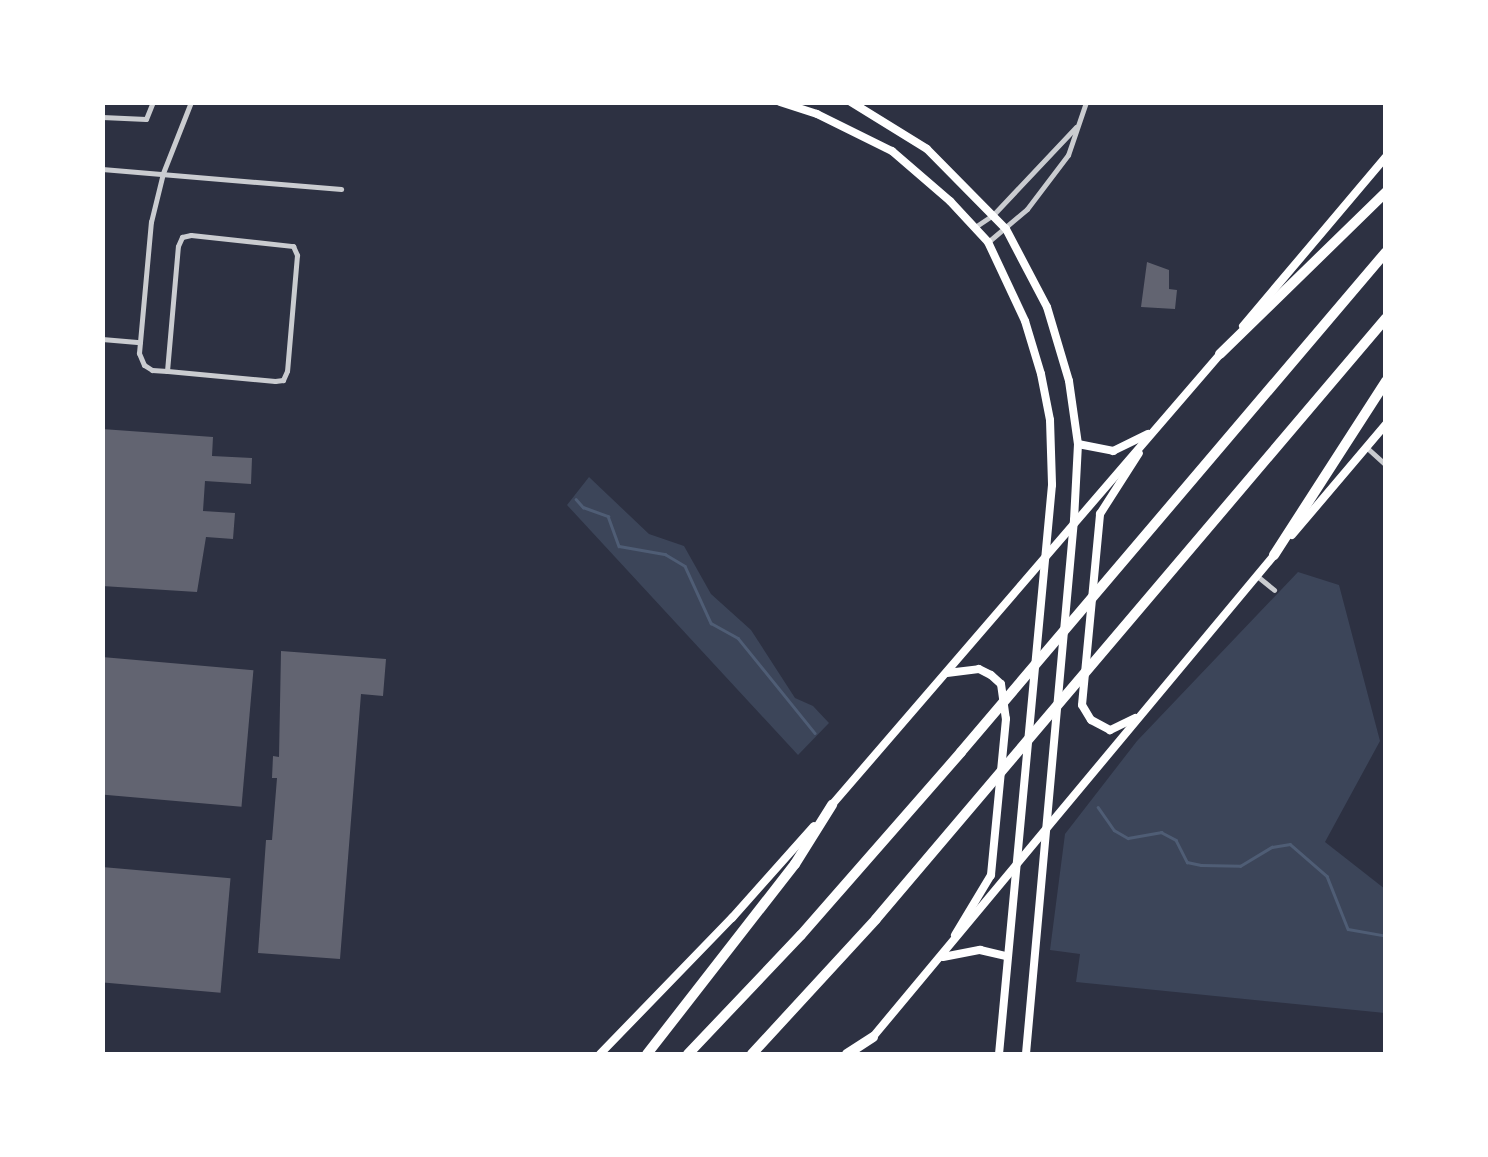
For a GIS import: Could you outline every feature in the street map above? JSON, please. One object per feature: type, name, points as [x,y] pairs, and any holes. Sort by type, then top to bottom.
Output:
[{"type":"highway","points":[[1220,354],[1386,192]]},
{"type":"highway","points":[[688,1054],[801,935],[961,752],[1386,252]]},
{"type":"highway","points":[[752,1054],[972,806],[1386,318]]},
{"type":"highway","points":[[1274,555],[1386,381]]},
{"type":"highway","points":[[647,1054],[795,864],[832,805]]},
{"type":"highway","points":[[847,1054],[872,1037]]},
{"type":"main road","points":[[780,102],[826,118],[892,151],[988,242],[1026,322],[1048,413],[1052,482],[999,1054]]},
{"type":"main road","points":[[851,102],[908,133],[956,173],[1006,229],[1053,322],[1078,444],[1026,1054]]},
{"type":"main road","points":[[600,1054],[744,906],[1386,157]]},
{"type":"main road","points":[[856,1054],[944,956],[1046,827],[1386,424]]},
{"type":"main road","points":[[1078,444],[1113,450],[1152,432]]},
{"type":"main road","points":[[1143,714],[1110,730],[1091,720],[1082,704],[1100,514],[1152,432]]},
{"type":"main road","points":[[944,956],[991,875],[1006,719],[1000,684],[991,674],[979,669],[945,674]]},
{"type":"main road","points":[[944,956],[980,950],[1007,956]]},
{"type":"street","points":[[102,117],[146,119],[154,102]]},
{"type":"street","points":[[167,372],[182,237],[293,246],[297,255],[283,380],[167,372],[144,365],[140,342],[151,222],[163,173],[191,102]]},
{"type":"street","points":[[988,242],[1028,209],[1068,155],[1086,102]]},
{"type":"street","points":[[975,228],[993,215],[1063,136],[1079,126]]},
{"type":"street","points":[[102,169],[341,188]]},
{"type":"street","points":[[102,339],[140,342]]},
{"type":"street","points":[[1366,448],[1386,465]]},
{"type":"street","points":[[1257,576],[1274,590]]},
{"type":"shaded area","points":[[589,477],[649,534],[684,546],[711,594],[751,630],[795,698],[813,706],[829,723],[798,755],[567,505]]},
{"type":"shaded area","points":[[1298,572],[1339,585],[1380,741],[1325,842],[1385,889],[1385,1013],[1076,982],[1080,954],[1050,950],[1065,834],[1137,741]]},
{"type":"building","points":[[1147,262],[1169,270],[1169,289],[1177,290],[1175,309],[1141,307]]},
{"type":"building","points":[[102,429],[213,437],[212,456],[252,458],[251,484],[205,481],[203,511],[235,513],[233,539],[206,537],[197,592],[102,586]]},
{"type":"building","points":[[281,651],[386,659],[383,696],[361,694],[340,959],[258,953],[266,840],[272,840],[277,778],[272,778],[273,756],[279,757]]},
{"type":"building","points":[[102,657],[253,670],[241,807],[102,795]]},
{"type":"building","points":[[102,867],[231,878],[220,993],[102,982]]},
{"type":"waterway","points":[[576,499],[583,507],[608,516],[619,546],[665,554],[685,566],[711,623],[738,638],[815,733]]},
{"type":"waterway","points":[[1098,807],[1114,830],[1128,838],[1161,832],[1176,840],[1187,862],[1201,865],[1240,866],[1272,847],[1290,844],[1327,876],[1348,929],[1386,936]]}]
